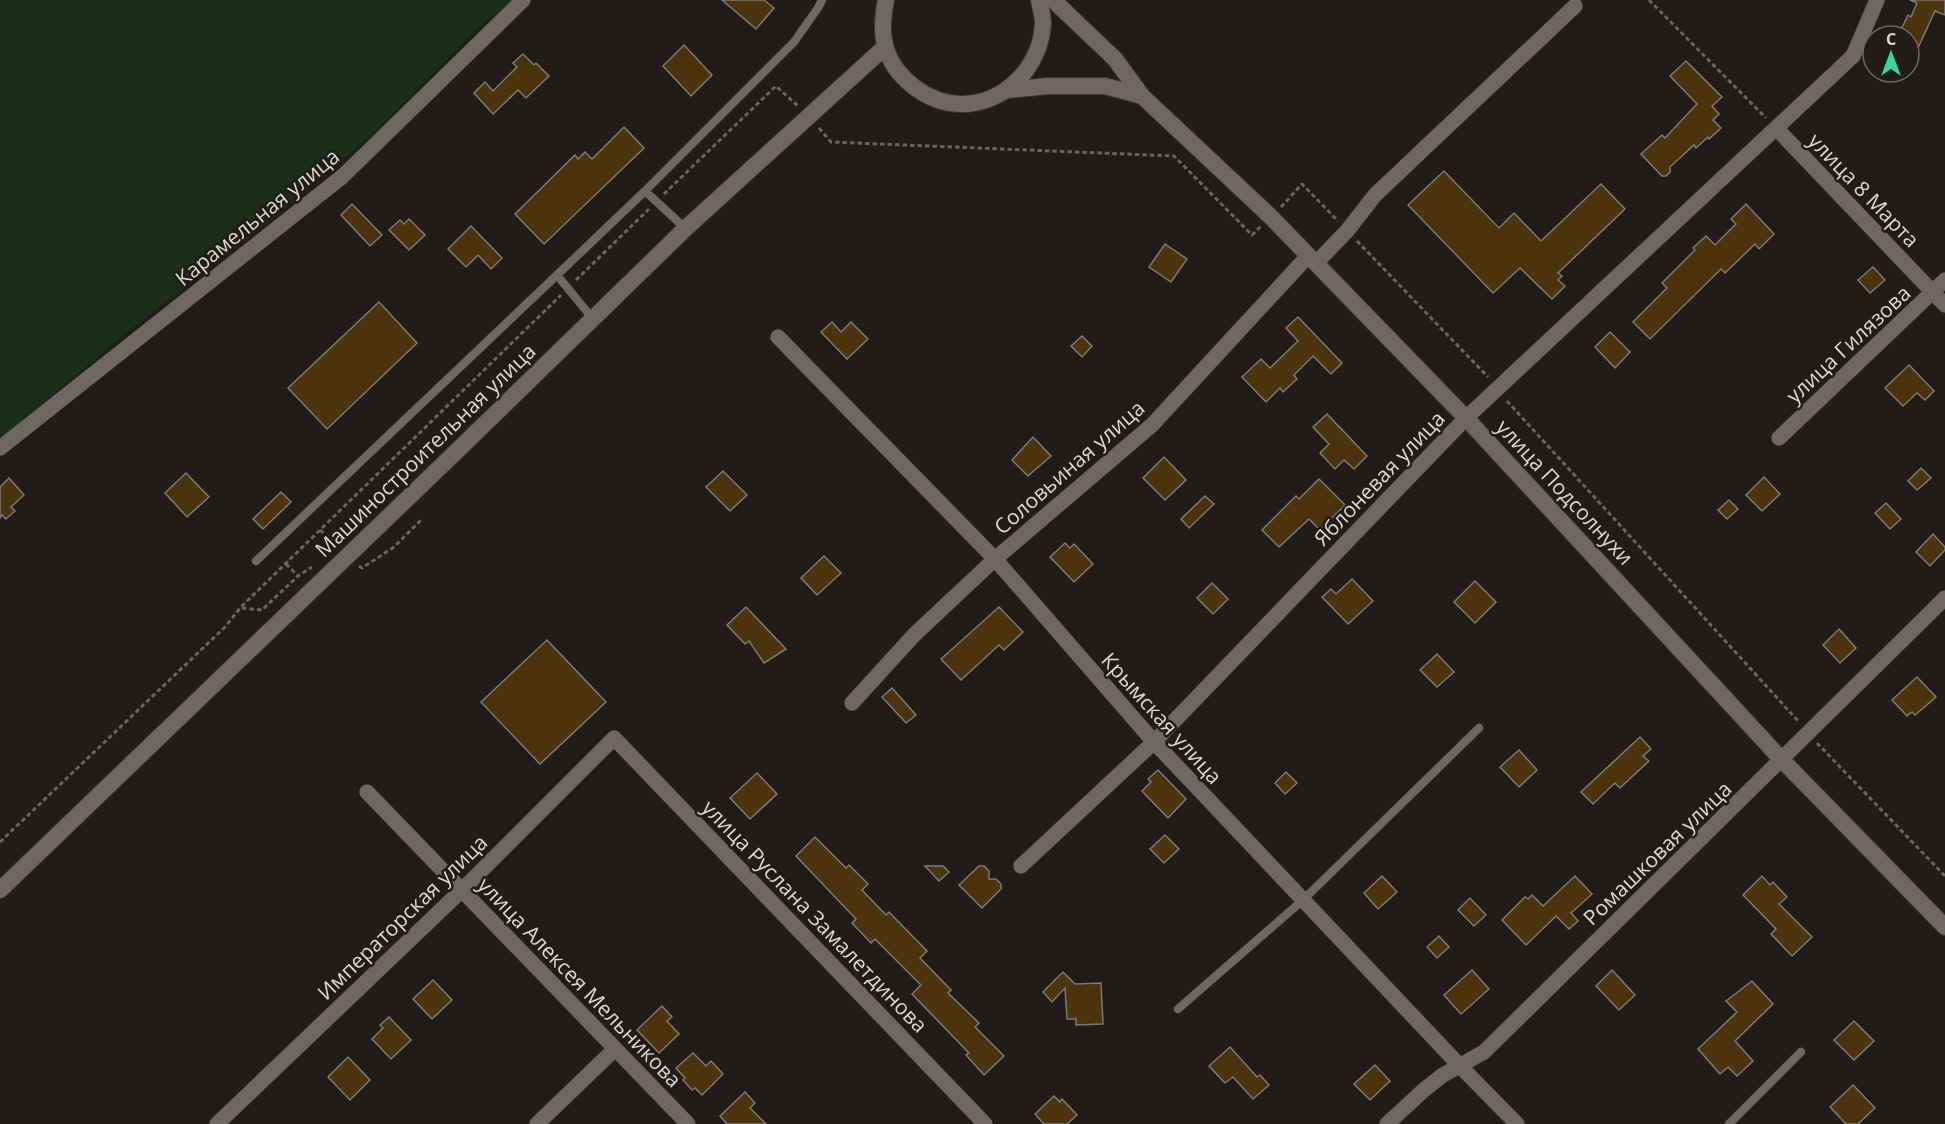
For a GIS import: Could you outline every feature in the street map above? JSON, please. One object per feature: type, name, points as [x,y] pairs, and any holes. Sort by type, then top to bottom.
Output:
[{"type":"street","name":"Карамельная улица","points":[[0,448],[343,176],[523,0]]},
{"type":"street","points":[[886,0],[882,20],[885,46],[896,69],[914,87],[936,99],[960,104],[985,100],[1007,90],[1048,86],[1105,86],[1142,96]]},
{"type":"street","points":[[1007,90],[1027,71],[1039,48],[1043,21],[1039,0]]},
{"type":"street","name":"улица Подсолнухи","points":[[1053,0],[1115,59],[1142,96],[1271,217],[1466,418],[1782,760],[1945,927]]},
{"type":"street","name":"Яблоневая улица","points":[[1021,866],[1154,742],[1466,418],[1777,129],[1852,56],[1877,0]]},
{"type":"street","name":"Соловьиная улица","points":[[852,703],[914,635],[995,560],[1152,425],[1312,260],[1347,231],[1375,195],[1575,6]]},
{"type":"street","name":"Машиностроительная улица","points":[[0,890],[686,228],[885,46]]},
{"type":"street","name":"улица 8 Марта","points":[[1777,129],[1945,305]]},
{"type":"street","name":"улица Гилязова","points":[[1779,438],[1945,280]]},
{"type":"street","name":"Крымская улица","points":[[778,338],[995,560],[1154,742],[1517,1124]]},
{"type":"street","name":"Ромашковая улица","points":[[1387,1124],[1425,1089],[1484,1052],[1945,598]]},
{"type":"street","name":"Императорская улица","points":[[217,1124],[462,890],[615,738]]},
{"type":"street","name":"улица Руслана Замалетдинова","points":[[615,738],[985,1124]]},
{"type":"street","name":"улица Алексея Мельникова","points":[[367,792],[688,1124]]},
{"type":"street","points":[[537,1124],[615,1049]]},
{"type":"lane","points":[[256,561],[645,192],[794,42],[822,0]]},
{"type":"lane","points":[[645,192],[686,228]]},
{"type":"lane","points":[[557,275],[593,319]]},
{"type":"lane","points":[[1178,1010],[1303,900],[1479,728]]},
{"type":"lane","points":[[1729,1124],[1801,1052]]},
{"type":"path","points":[[1649,0],[1777,129]]},
{"type":"path","points":[[0,842],[225,627],[241,608],[776,86],[808,116],[831,142],[1174,156],[1252,235],[1302,184],[1499,388],[1504,398],[1809,734],[1945,876]]},
{"type":"path","points":[[286,564],[298,576]]},
{"type":"path","points":[[241,608],[261,610],[298,576],[315,565]]},
{"type":"green space","points":[[0,0],[519,0],[486,20],[373,134],[278,215],[133,328],[0,439]]},
{"type":"building","points":[[722,0],[764,0],[774,8],[756,29]]},
{"type":"building","points":[[1910,0],[1945,0],[1945,15],[1935,11],[1921,41],[1921,24],[1904,24],[1908,15],[1911,17],[1917,3]]},
{"type":"building","points":[[684,45],[712,75],[691,96],[663,66]]},
{"type":"building","points":[[523,54],[549,76],[526,98],[518,90],[493,114],[474,93],[485,82],[493,91],[517,67],[513,63]]},
{"type":"building","points":[[1686,61],[1722,97],[1712,106],[1719,114],[1713,120],[1721,128],[1696,148],[1694,145],[1670,167],[1670,172],[1666,176],[1662,176],[1641,154],[1662,135],[1665,138],[1697,104],[1670,76]]},
{"type":"building","points":[[624,127],[644,148],[544,244],[515,214],[575,155],[578,159],[585,152],[592,159]]},
{"type":"building","points":[[1444,171],[1499,228],[1514,213],[1541,241],[1601,184],[1625,209],[1558,273],[1562,276],[1558,280],[1565,286],[1552,299],[1520,268],[1493,293],[1408,205]]},
{"type":"building","points":[[352,204],[382,235],[370,246],[341,215]]},
{"type":"building","points":[[1746,204],[1774,234],[1759,249],[1755,244],[1725,273],[1721,269],[1650,339],[1633,322],[1667,288],[1662,283],[1695,250],[1693,248],[1706,236],[1715,245],[1736,224],[1731,219]]},
{"type":"building","points":[[409,219],[425,235],[409,250],[389,230],[400,220],[404,224]]},
{"type":"building","points":[[471,226],[502,258],[491,269],[478,255],[466,267],[448,249]]},
{"type":"building","points":[[1165,244],[1187,259],[1171,282],[1149,267]]},
{"type":"building","points":[[1873,267],[1885,280],[1870,293],[1858,280]]},
{"type":"building","points":[[379,302],[417,343],[327,429],[288,388]]},
{"type":"building","points":[[1298,317],[1342,363],[1331,374],[1313,356],[1294,375],[1297,379],[1283,392],[1280,388],[1266,402],[1242,377],[1261,359],[1270,368],[1298,341],[1286,328]]},
{"type":"building","points":[[832,322],[841,332],[851,322],[868,339],[847,359],[821,332]]},
{"type":"building","points":[[1610,332],[1630,352],[1615,368],[1595,347]]},
{"type":"building","points":[[1082,336],[1092,346],[1082,357],[1071,346]]},
{"type":"building","points":[[1909,365],[1934,391],[1925,400],[1917,393],[1903,406],[1885,388]]},
{"type":"building","points":[[1327,414],[1367,456],[1354,469],[1344,460],[1335,469],[1320,453],[1329,444],[1313,427]]},
{"type":"building","points":[[1033,437],[1051,456],[1028,476],[1012,460]]},
{"type":"building","points":[[1164,457],[1186,480],[1165,500],[1143,478]]},
{"type":"building","points":[[1921,468],[1931,478],[1917,490],[1908,481]]},
{"type":"building","points":[[723,471],[747,495],[730,511],[706,487]]},
{"type":"building","points":[[186,473],[209,497],[187,517],[165,493]]},
{"type":"building","points":[[1764,477],[1780,494],[1762,511],[1746,495]]},
{"type":"building","points":[[9,478],[24,495],[11,507],[15,511],[6,519],[2,515],[0,518],[0,487]]},
{"type":"building","points":[[1319,479],[1345,505],[1320,530],[1309,519],[1279,547],[1262,530],[1296,496],[1299,499]]},
{"type":"building","points":[[281,492],[291,502],[263,529],[253,519]]},
{"type":"building","points":[[1205,496],[1214,504],[1189,528],[1181,519]]},
{"type":"building","points":[[1729,500],[1738,509],[1727,519],[1718,510]]},
{"type":"building","points":[[1886,503],[1901,519],[1890,529],[1875,513]]},
{"type":"building","points":[[1933,534],[1945,550],[1930,566],[1916,552]]},
{"type":"building","points":[[1065,543],[1070,548],[1074,544],[1093,564],[1074,582],[1050,557]]},
{"type":"building","points":[[824,556],[841,573],[817,595],[801,578]]},
{"type":"building","points":[[1352,579],[1373,601],[1348,624],[1322,597],[1331,589],[1336,594]]},
{"type":"building","points":[[1475,581],[1496,602],[1475,623],[1454,602]]},
{"type":"building","points":[[1212,583],[1228,599],[1213,614],[1197,598]]},
{"type":"building","points":[[746,607],[786,649],[764,663],[749,641],[745,644],[727,625]]},
{"type":"building","points":[[999,607],[1023,632],[1004,650],[999,645],[961,680],[941,659]]},
{"type":"building","points":[[1839,629],[1856,648],[1840,663],[1823,645]]},
{"type":"building","points":[[547,640],[606,702],[540,764],[481,702]]},
{"type":"building","points":[[1437,654],[1454,672],[1437,687],[1420,670]]},
{"type":"building","points":[[1917,677],[1936,697],[1915,715],[1912,712],[1907,716],[1892,700]]},
{"type":"building","points":[[892,688],[916,715],[906,723],[882,697]]},
{"type":"building","points":[[1640,737],[1651,749],[1643,756],[1649,761],[1620,788],[1615,783],[1593,804],[1581,792]]},
{"type":"building","points":[[1519,750],[1537,770],[1519,787],[1500,767]]},
{"type":"building","points":[[1158,770],[1186,799],[1168,818],[1142,791],[1151,782],[1148,779]]},
{"type":"building","points":[[1286,772],[1297,783],[1285,794],[1275,783]]},
{"type":"building","points":[[757,773],[777,794],[750,819],[730,798]]},
{"type":"building","points":[[1165,835],[1179,849],[1164,863],[1150,849]]},
{"type":"building","points":[[815,837],[846,868],[849,865],[868,884],[862,890],[886,915],[889,912],[927,951],[920,958],[951,990],[948,993],[979,1023],[975,1027],[1004,1056],[984,1075],[966,1055],[969,1053],[912,994],[921,985],[875,939],[871,943],[852,923],[856,919],[796,856]]},
{"type":"building","points":[[925,866],[943,866],[949,872],[939,881]]},
{"type":"building","points":[[979,866],[984,866],[989,871],[989,879],[996,879],[1001,884],[1001,889],[982,908],[959,885]]},
{"type":"building","points":[[1382,876],[1397,892],[1378,909],[1364,893]]},
{"type":"building","points":[[1575,876],[1592,894],[1571,913],[1578,921],[1569,929],[1556,916],[1526,945],[1502,920],[1525,897],[1528,899],[1532,895],[1543,906]]},
{"type":"building","points":[[1762,876],[1770,885],[1773,882],[1787,897],[1779,904],[1812,937],[1792,956],[1771,934],[1776,929],[1743,895]]},
{"type":"building","points":[[1470,898],[1486,915],[1474,926],[1458,910]]},
{"type":"building","points":[[1439,936],[1449,947],[1437,958],[1427,947]]},
{"type":"building","points":[[1472,970],[1489,989],[1461,1014],[1444,995]]},
{"type":"building","points":[[1612,970],[1635,995],[1619,1010],[1596,986]]},
{"type":"building","points":[[1063,972],[1075,984],[1101,983],[1103,1024],[1076,1025],[1076,1019],[1067,1019],[1065,988],[1052,1002],[1043,992]]},
{"type":"building","points":[[433,980],[452,1000],[432,1019],[413,999]]},
{"type":"building","points":[[1752,981],[1773,1004],[1735,1041],[1753,1061],[1737,1076],[1728,1067],[1720,1074],[1698,1049],[1737,1012],[1726,1001]]},
{"type":"building","points":[[662,1006],[672,1017],[667,1021],[679,1034],[659,1053],[637,1030]]},
{"type":"building","points":[[389,1017],[411,1040],[391,1059],[372,1039],[383,1028],[380,1025]]},
{"type":"building","points":[[1854,1021],[1874,1041],[1854,1060],[1834,1040]]},
{"type":"building","points":[[1230,1047],[1257,1077],[1260,1075],[1269,1085],[1253,1099],[1233,1077],[1225,1083],[1209,1066]]},
{"type":"building","points":[[693,1053],[706,1066],[711,1061],[723,1074],[702,1095],[695,1088],[692,1090],[676,1068]]},
{"type":"building","points":[[348,1057],[370,1080],[350,1100],[328,1077]]},
{"type":"building","points":[[1375,1065],[1390,1081],[1370,1100],[1354,1084]]},
{"type":"building","points":[[1853,1085],[1875,1108],[1858,1124],[1846,1124],[1830,1107]]},
{"type":"building","points":[[745,1092],[755,1103],[750,1108],[766,1124],[727,1124],[720,1116]]},
{"type":"building","points":[[1054,1096],[1060,1102],[1062,1099],[1077,1115],[1067,1124],[1044,1124],[1035,1114]]}]
